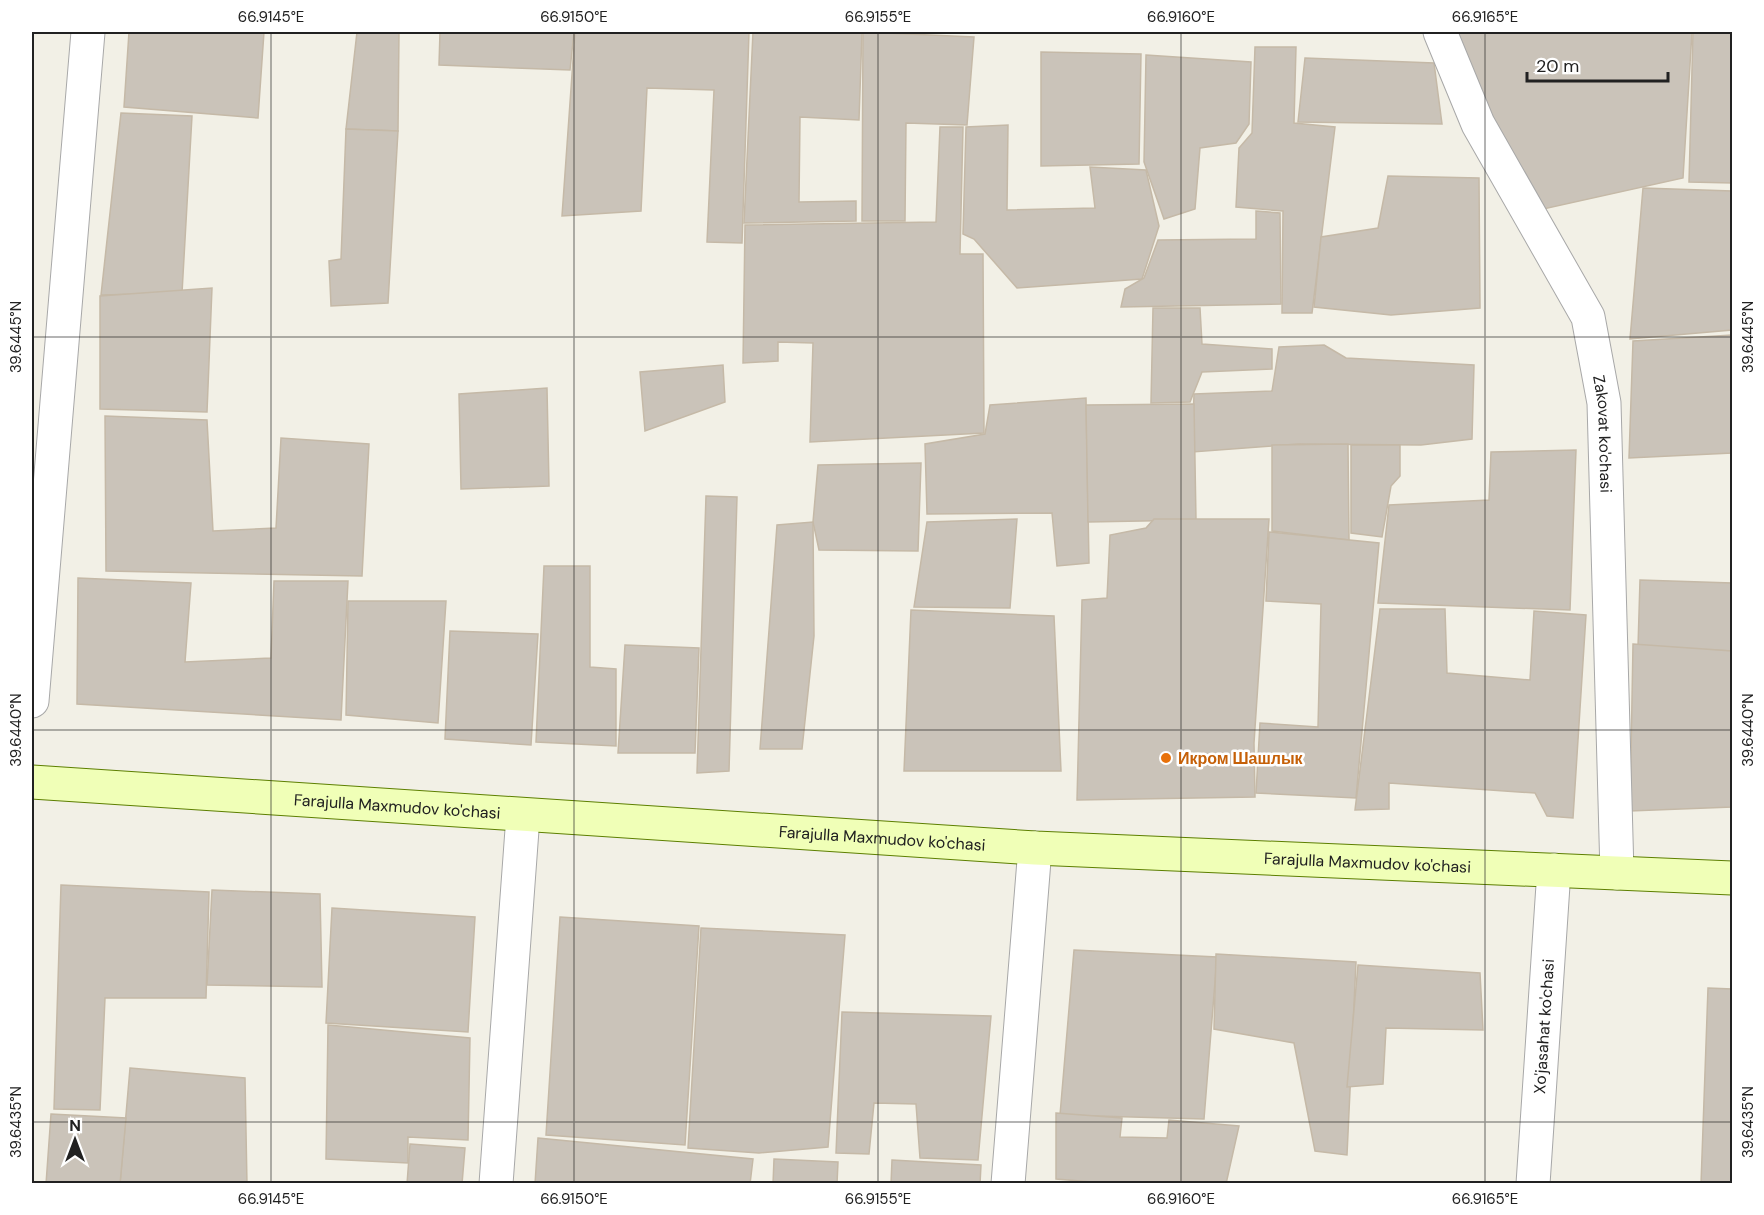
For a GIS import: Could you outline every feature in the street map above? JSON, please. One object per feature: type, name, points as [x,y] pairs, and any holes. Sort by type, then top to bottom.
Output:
[{"type":"main road","name":"Farajulla Maxmudov ko'chasi","points":[[32,782],[1035,848],[1732,878]]},
{"type":"street","points":[[32,701],[88,32]]},
{"type":"street","name":"Zakovat ko'chasi","points":[[1440,32],[1478,123],[1588,318],[1604,403],[1617,873]]},
{"type":"street","points":[[496,1184],[523,816]]},
{"type":"street","points":[[1008,1184],[1035,848]]},
{"type":"street","name":"Xo'jasahat ko'chasi","points":[[1533,1184],[1554,870]]},
{"type":"building","points":[[129,32],[264,32],[258,118],[124,107]]},
{"type":"building","points":[[357,32],[399,32],[398,131],[346,129]]},
{"type":"building","points":[[440,32],[574,32],[570,70],[439,65]]},
{"type":"building","points":[[575,32],[749,32],[742,243],[707,242],[714,90],[647,88],[641,211],[562,216]]},
{"type":"building","points":[[753,32],[862,32],[859,120],[800,117],[799,202],[856,201],[856,221],[744,223]]},
{"type":"building","points":[[863,32],[974,37],[967,125],[906,123],[905,221],[862,221]]},
{"type":"building","points":[[1462,32],[1692,32],[1683,178],[1539,210],[1443,34]]},
{"type":"building","points":[[1693,32],[1732,32],[1732,183],[1689,182]]},
{"type":"building","points":[[1255,47],[1296,47],[1294,123],[1335,127],[1312,313],[1282,313],[1283,211],[1236,207],[1239,148],[1252,133]]},
{"type":"building","points":[[1041,52],[1141,54],[1139,164],[1041,166]]},
{"type":"building","points":[[1146,55],[1251,62],[1249,124],[1236,143],[1200,148],[1195,209],[1164,219],[1144,162]]},
{"type":"building","points":[[1305,58],[1434,63],[1442,124],[1298,122]]},
{"type":"building","points":[[121,113],[192,116],[182,293],[101,295]]},
{"type":"building","points":[[1008,125],[1007,210],[1095,208],[1090,167],[1146,170],[1159,226],[1142,279],[1017,288],[974,239],[963,234],[966,127]]},
{"type":"building","points":[[940,127],[963,127],[960,254],[983,254],[984,433],[810,442],[813,343],[778,342],[778,361],[743,363],[745,225],[936,222]]},
{"type":"building","points":[[346,129],[398,131],[388,303],[331,306],[329,261],[341,259]]},
{"type":"building","points":[[1388,176],[1479,178],[1480,308],[1391,315],[1314,307],[1321,237],[1378,228]]},
{"type":"building","points":[[1643,188],[1732,191],[1732,330],[1630,339]]},
{"type":"building","points":[[1256,211],[1280,213],[1281,304],[1121,307],[1125,289],[1144,278],[1158,240],[1256,239]]},
{"type":"building","points":[[212,288],[207,412],[100,409],[100,296]]},
{"type":"building","points":[[1153,308],[1200,308],[1202,344],[1272,349],[1272,369],[1202,372],[1190,402],[1151,403]]},
{"type":"building","points":[[1732,335],[1732,453],[1629,458],[1633,341]]},
{"type":"building","points":[[1324,345],[1346,358],[1474,365],[1472,439],[1421,445],[1298,444],[1192,452],[1194,394],[1272,391],[1279,347]]},
{"type":"building","points":[[723,365],[725,402],[645,431],[640,372]]},
{"type":"building","points":[[547,388],[549,486],[461,489],[459,394]]},
{"type":"building","points":[[1086,398],[1089,563],[1057,566],[1052,513],[927,514],[925,444],[985,434],[990,405]]},
{"type":"building","points":[[1194,404],[1196,520],[1088,522],[1086,405]]},
{"type":"building","points":[[105,416],[207,420],[213,531],[276,528],[281,438],[369,444],[362,576],[106,571]]},
{"type":"building","points":[[1348,444],[1349,540],[1272,531],[1272,445]]},
{"type":"building","points":[[1351,445],[1400,445],[1400,476],[1391,486],[1382,537],[1351,533]]},
{"type":"building","points":[[1576,450],[1570,610],[1378,603],[1389,505],[1489,500],[1491,452]]},
{"type":"building","points":[[921,463],[918,551],[819,550],[813,522],[818,465]]},
{"type":"building","points":[[706,496],[737,497],[729,771],[697,773]]},
{"type":"building","points":[[1017,519],[1010,608],[914,607],[927,522]]},
{"type":"building","points":[[1154,519],[1269,519],[1254,743],[1255,797],[1077,800],[1082,600],[1107,598],[1110,535],[1146,528]]},
{"type":"building","points":[[813,522],[814,636],[802,749],[760,749],[777,525]]},
{"type":"building","points":[[1269,532],[1379,543],[1356,798],[1256,793],[1260,723],[1318,727],[1321,604],[1266,601]]},
{"type":"building","points":[[544,566],[590,566],[590,667],[616,669],[616,746],[536,742]]},
{"type":"building","points":[[78,578],[191,583],[185,662],[271,658],[274,581],[348,581],[341,720],[77,704]]},
{"type":"building","points":[[1640,580],[1732,583],[1732,651],[1638,647]]},
{"type":"building","points":[[348,601],[446,601],[438,723],[346,715]]},
{"type":"building","points":[[1380,609],[1445,609],[1447,673],[1530,680],[1534,611],[1586,615],[1573,818],[1547,816],[1535,793],[1389,783],[1389,809],[1355,810]]},
{"type":"building","points":[[911,610],[1054,616],[1061,771],[904,771]]},
{"type":"building","points":[[450,631],[538,634],[531,745],[445,739]]},
{"type":"building","points":[[1633,644],[1732,651],[1732,807],[1630,811]]},
{"type":"building","points":[[625,645],[699,648],[695,753],[618,753]]},
{"type":"building","points":[[61,885],[209,892],[206,998],[105,998],[100,1110],[54,1109]]},
{"type":"building","points":[[212,890],[320,894],[322,987],[207,985]]},
{"type":"building","points":[[332,908],[475,917],[468,1032],[326,1023]]},
{"type":"building","points":[[560,917],[699,926],[685,1145],[546,1135]]},
{"type":"building","points":[[701,928],[845,935],[828,1147],[759,1153],[688,1148]]},
{"type":"building","points":[[1074,950],[1217,957],[1204,1119],[1060,1115]]},
{"type":"building","points":[[1216,954],[1356,962],[1347,1155],[1315,1151],[1294,1043],[1214,1029]]},
{"type":"building","points":[[1358,965],[1480,973],[1483,1030],[1386,1028],[1383,1084],[1347,1087]]},
{"type":"building","points":[[1708,988],[1732,989],[1732,1184],[1701,1184]]},
{"type":"building","points":[[842,1012],[991,1016],[978,1160],[920,1158],[916,1104],[874,1103],[869,1154],[836,1153]]},
{"type":"building","points":[[328,1025],[470,1038],[468,1140],[408,1137],[408,1163],[326,1159]]},
{"type":"building","points":[[130,1068],[245,1078],[247,1184],[120,1184]]},
{"type":"building","points":[[1056,1113],[1122,1118],[1120,1137],[1167,1138],[1169,1120],[1239,1126],[1226,1184],[1117,1184],[1056,1179]]},
{"type":"building","points":[[51,1114],[126,1118],[120,1184],[46,1184]]},
{"type":"building","points":[[538,1138],[753,1159],[750,1184],[535,1184]]},
{"type":"building","points":[[410,1144],[465,1148],[462,1184],[407,1184]]},
{"type":"building","points":[[774,1159],[838,1162],[837,1184],[773,1184]]},
{"type":"building","points":[[892,1160],[981,1165],[980,1184],[891,1184]]},
{"type":"place","name":"Икром Шашлык","points":[[1166,758]]}]
